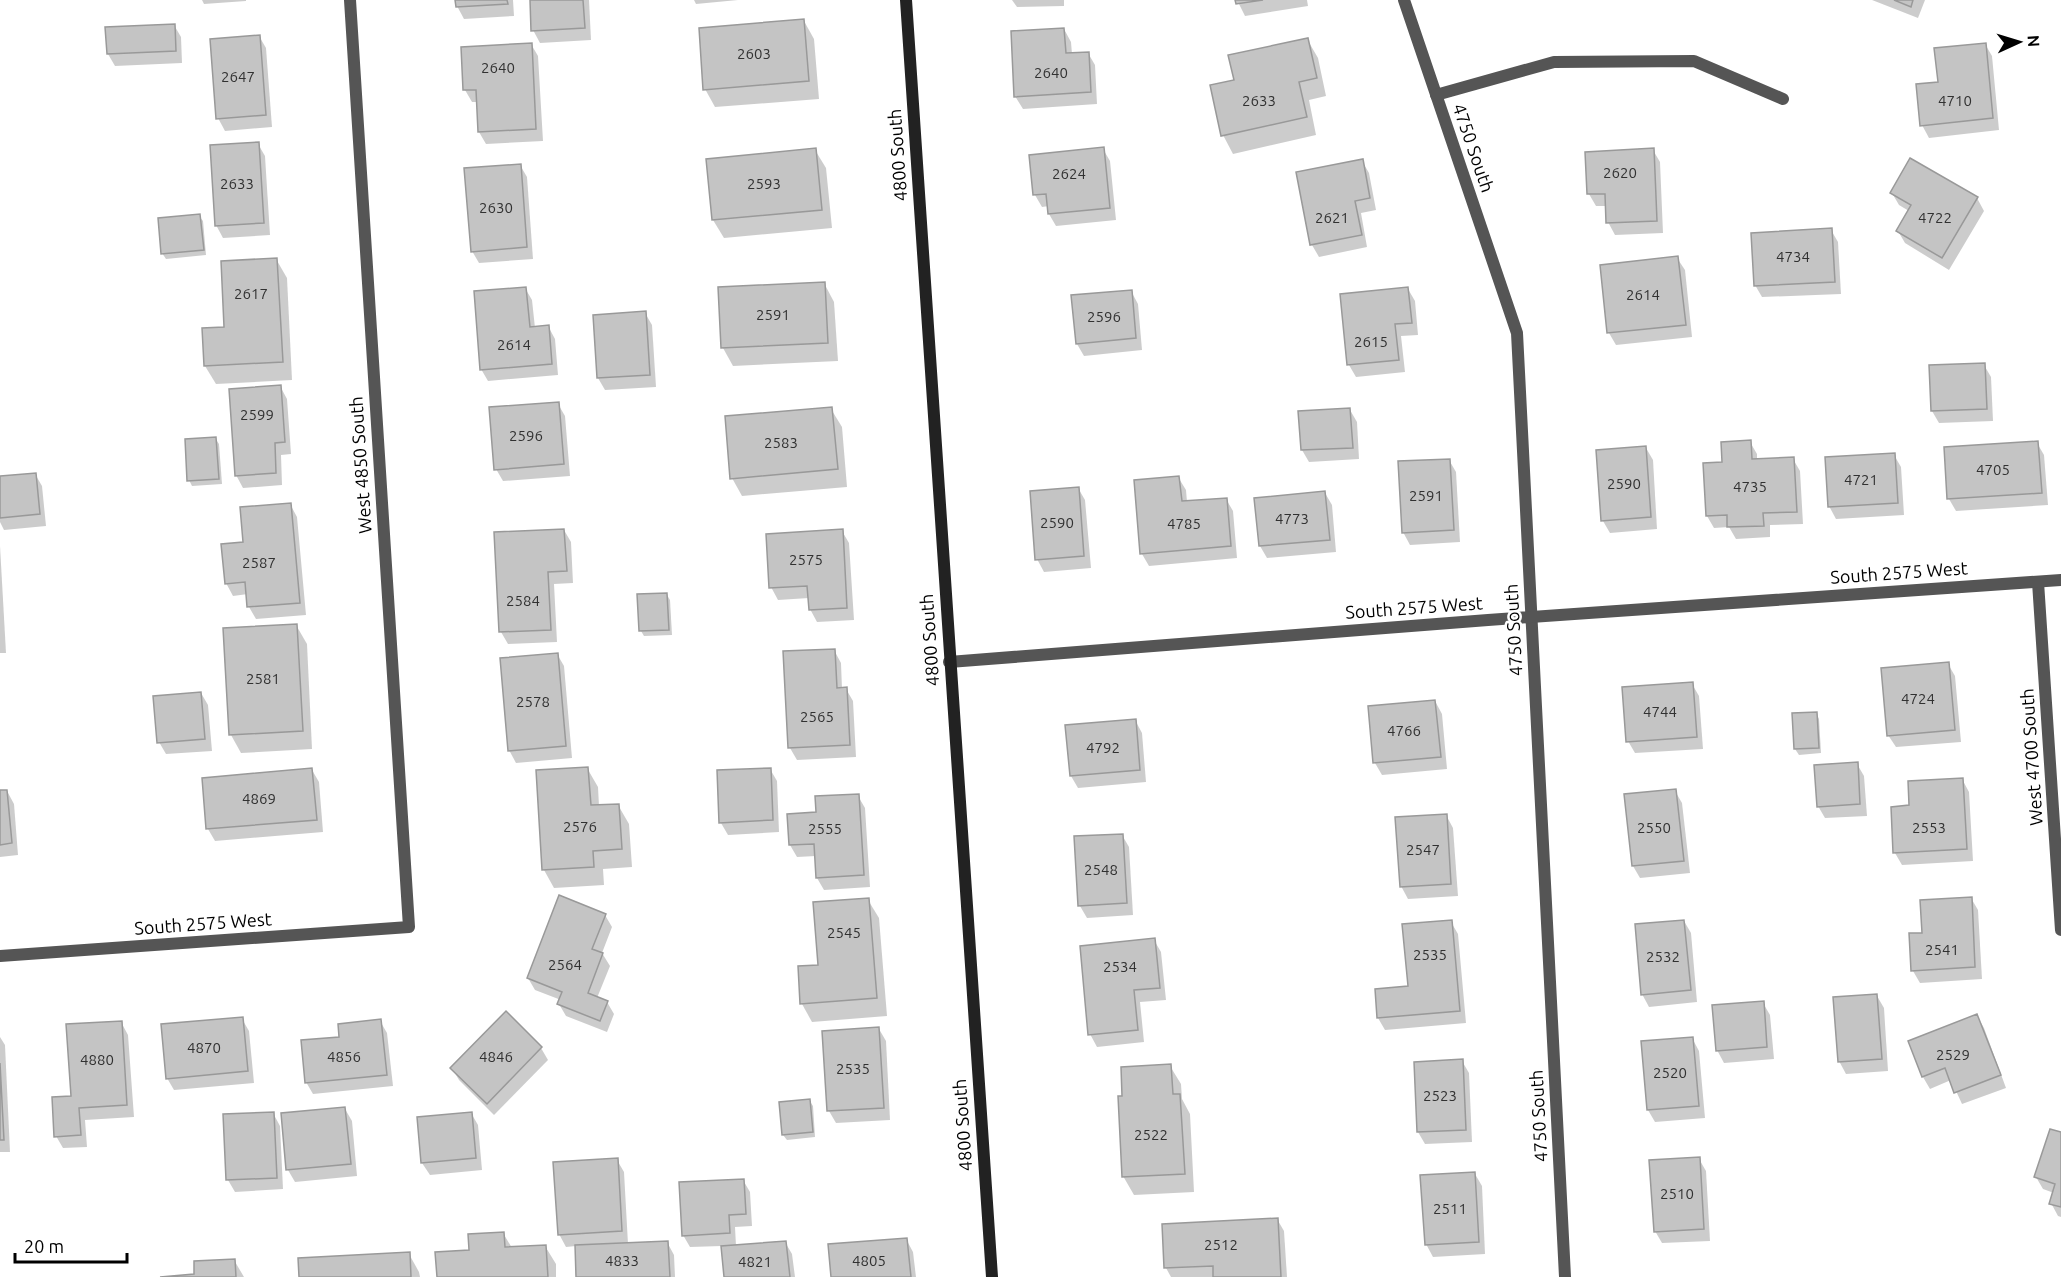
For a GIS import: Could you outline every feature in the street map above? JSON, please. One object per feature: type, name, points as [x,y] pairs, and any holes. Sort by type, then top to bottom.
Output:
[{"type":"main road","name":"4800 South","points":[[906,0],[992,1277]]},
{"type":"street","name":"West 4850 South","points":[[350,0],[409,927]]},
{"type":"street","name":"4750 South","points":[[1404,0],[1517,333],[1565,1277]]},
{"type":"street","points":[[1436,95],[1554,62],[1694,61],[1783,99]]},
{"type":"street","name":"South 2575 West","points":[[949,662],[1532,617],[2061,580]]},
{"type":"street","name":"West 4700 South","points":[[2038,582],[2061,930]]},
{"type":"street","name":"South 2575 West","points":[[0,956],[409,927]]},
{"type":"building","points":[[455,0],[507,0],[508,4],[456,7]]},
{"type":"building","points":[[530,0],[583,0],[585,28],[531,31]]},
{"type":"building","points":[[1235,0],[1263,0],[1236,4]]},
{"type":"building","points":[[1894,0],[1913,0],[1911,7]]},
{"type":"building","points":[[804,19],[809,81],[703,90],[699,28]]},
{"type":"building","points":[[175,24],[176,51],[107,54],[105,27]]},
{"type":"building","points":[[1064,28],[1066,53],[1089,52],[1091,92],[1014,97],[1011,31]]},
{"type":"building","points":[[260,35],[266,115],[216,119],[210,39]]},
{"type":"building","points":[[1308,38],[1317,78],[1299,82],[1307,117],[1221,136],[1210,85],[1234,80],[1228,55]]},
{"type":"building","points":[[532,43],[536,129],[478,132],[476,90],[463,90],[461,47]]},
{"type":"building","points":[[1986,43],[1993,118],[1920,126],[1916,84],[1938,82],[1934,48]]},
{"type":"building","points":[[259,142],[264,223],[215,226],[210,145]]},
{"type":"building","points":[[1104,147],[1110,208],[1048,214],[1046,194],[1033,195],[1029,155]]},
{"type":"building","points":[[816,148],[822,210],[712,220],[706,159]]},
{"type":"building","points":[[1654,148],[1657,221],[1606,223],[1605,194],[1587,194],[1585,152]]},
{"type":"building","points":[[1910,158],[1978,197],[1942,258],[1896,231],[1911,205],[1890,193]]},
{"type":"building","points":[[1363,159],[1370,198],[1355,201],[1362,235],[1310,245],[1296,172]]},
{"type":"building","points":[[521,164],[527,247],[471,252],[464,168]]},
{"type":"building","points":[[200,214],[204,250],[161,254],[158,218]]},
{"type":"building","points":[[1832,228],[1835,282],[1754,286],[1751,233]]},
{"type":"building","points":[[1678,256],[1686,325],[1607,333],[1600,265]]},
{"type":"building","points":[[277,258],[283,362],[204,366],[202,328],[224,327],[221,261]]},
{"type":"building","points":[[825,282],[828,343],[721,348],[718,287]]},
{"type":"building","points":[[526,287],[530,327],[549,325],[552,364],[480,370],[474,291]]},
{"type":"building","points":[[1408,287],[1412,323],[1395,324],[1399,360],[1347,365],[1340,294]]},
{"type":"building","points":[[1132,290],[1136,338],[1076,344],[1071,295]]},
{"type":"building","points":[[646,311],[650,375],[597,378],[593,315]]},
{"type":"building","points":[[1985,363],[1987,409],[1931,411],[1929,365]]},
{"type":"building","points":[[281,385],[285,442],[275,443],[276,473],[235,476],[229,389]]},
{"type":"building","points":[[559,402],[564,464],[494,470],[489,407]]},
{"type":"building","points":[[832,407],[838,469],[730,479],[725,416]]},
{"type":"building","points":[[1350,408],[1353,448],[1301,450],[1298,411]]},
{"type":"building","points":[[216,437],[219,479],[187,481],[185,439]]},
{"type":"building","points":[[1751,440],[1752,459],[1794,457],[1797,512],[1763,513],[1764,526],[1727,527],[1727,515],[1706,516],[1703,463],[1722,462],[1721,442]]},
{"type":"building","points":[[2038,441],[2042,493],[1947,499],[1944,447]]},
{"type":"building","points":[[1646,446],[1651,517],[1601,521],[1596,450]]},
{"type":"building","points":[[1895,453],[1898,503],[1828,507],[1825,457]]},
{"type":"building","points":[[1450,459],[1454,530],[1402,533],[1398,461]]},
{"type":"building","points":[[36,473],[40,514],[0,518],[0,476]]},
{"type":"building","points":[[1179,476],[1182,501],[1227,498],[1231,546],[1140,554],[1134,480]]},
{"type":"building","points":[[1079,487],[1084,556],[1035,560],[1030,491]]},
{"type":"building","points":[[1325,491],[1330,540],[1259,546],[1254,498]]},
{"type":"building","points":[[291,503],[300,603],[247,607],[245,582],[225,584],[221,544],[243,542],[240,507]]},
{"type":"building","points":[[564,529],[567,571],[548,572],[551,630],[499,632],[494,532]]},
{"type":"building","points":[[843,529],[847,608],[809,610],[807,586],[769,588],[766,534]]},
{"type":"building","points":[[667,593],[669,630],[639,631],[637,594]]},
{"type":"building","points":[[297,624],[303,731],[229,735],[223,628]]},
{"type":"building","points":[[835,649],[837,688],[847,687],[850,745],[788,748],[783,651]]},
{"type":"building","points":[[558,653],[566,746],[508,751],[500,658]]},
{"type":"building","points":[[1949,662],[1955,730],[1887,736],[1881,668]]},
{"type":"building","points":[[1693,682],[1697,737],[1626,742],[1622,687]]},
{"type":"building","points":[[201,692],[205,739],[157,743],[153,696]]},
{"type":"building","points":[[1435,700],[1441,757],[1373,763],[1368,706]]},
{"type":"building","points":[[1817,712],[1819,748],[1794,749],[1792,713]]},
{"type":"building","points":[[1136,719],[1140,770],[1070,776],[1065,725]]},
{"type":"building","points":[[1858,762],[1860,804],[1817,807],[1814,765]]},
{"type":"building","points":[[588,767],[591,805],[619,804],[622,849],[593,851],[594,867],[542,870],[536,770]]},
{"type":"building","points":[[312,768],[317,820],[206,829],[202,778]]},
{"type":"building","points":[[771,768],[773,820],[719,823],[717,770]]},
{"type":"building","points":[[1963,778],[1967,849],[1893,853],[1891,807],[1909,805],[1908,781]]},
{"type":"building","points":[[1676,789],[1684,861],[1632,866],[1624,794]]},
{"type":"building","points":[[0,790],[7,790],[12,843],[0,845]]},
{"type":"building","points":[[859,794],[864,875],[816,878],[814,844],[789,845],[787,814],[816,812],[815,796]]},
{"type":"building","points":[[1447,814],[1451,884],[1400,887],[1395,817]]},
{"type":"building","points":[[1123,834],[1127,903],[1078,906],[1074,836]]},
{"type":"building","points":[[559,895],[606,914],[592,949],[603,953],[588,993],[608,1001],[600,1021],[557,1004],[562,992],[527,978]]},
{"type":"building","points":[[1972,897],[1975,967],[1911,971],[1909,933],[1922,933],[1920,900]]},
{"type":"building","points":[[869,898],[877,998],[800,1004],[798,966],[818,965],[813,902]]},
{"type":"building","points":[[1452,920],[1460,1011],[1377,1018],[1375,989],[1408,986],[1402,924]]},
{"type":"building","points":[[1684,920],[1691,990],[1641,995],[1635,924]]},
{"type":"building","points":[[1155,938],[1160,988],[1134,990],[1138,1030],[1088,1035],[1080,946]]},
{"type":"building","points":[[1877,994],[1882,1059],[1838,1062],[1833,997]]},
{"type":"building","points":[[1764,1001],[1767,1047],[1716,1051],[1712,1005]]},
{"type":"building","points":[[506,1011],[542,1047],[487,1104],[450,1068]]},
{"type":"building","points":[[1977,1014],[2001,1075],[1954,1093],[1945,1068],[1922,1077],[1908,1041]]},
{"type":"building","points":[[243,1017],[248,1071],[166,1079],[161,1024]]},
{"type":"building","points":[[381,1019],[387,1075],[305,1083],[301,1040],[339,1037],[338,1024]]},
{"type":"building","points":[[122,1021],[127,1105],[79,1108],[81,1135],[54,1137],[52,1097],[71,1096],[66,1024]]},
{"type":"building","points":[[879,1027],[884,1108],[827,1111],[822,1031]]},
{"type":"building","points":[[1693,1037],[1699,1106],[1647,1110],[1641,1041]]},
{"type":"building","points":[[1463,1059],[1466,1130],[1417,1132],[1414,1062]]},
{"type":"building","points":[[0,1063],[4,1140],[0,1140]]},
{"type":"building","points":[[1171,1064],[1173,1094],[1180,1094],[1185,1174],[1122,1177],[1118,1096],[1122,1096],[1121,1067]]},
{"type":"building","points":[[810,1099],[813,1132],[782,1135],[779,1102]]},
{"type":"building","points":[[345,1107],[351,1164],[286,1170],[281,1113]]},
{"type":"building","points":[[274,1112],[277,1178],[226,1180],[223,1114]]},
{"type":"building","points":[[472,1112],[476,1158],[421,1163],[417,1117]]},
{"type":"building","points":[[2050,1129],[2061,1132],[2061,1207],[2049,1204],[2055,1184],[2034,1177]]},
{"type":"building","points":[[1700,1157],[1704,1229],[1654,1232],[1649,1160]]},
{"type":"building","points":[[618,1158],[622,1231],[558,1235],[553,1162]]},
{"type":"building","points":[[1475,1172],[1479,1242],[1425,1245],[1420,1175]]},
{"type":"building","points":[[744,1179],[746,1214],[729,1215],[730,1233],[682,1236],[679,1182]]},
{"type":"building","points":[[1278,1218],[1281,1277],[1213,1277],[1213,1266],[1164,1268],[1162,1224]]},
{"type":"building","points":[[504,1232],[505,1247],[546,1245],[548,1277],[437,1277],[435,1252],[469,1250],[468,1234]]},
{"type":"building","points":[[907,1238],[911,1277],[831,1277],[828,1244]]},
{"type":"building","points":[[668,1241],[670,1277],[576,1277],[575,1245]]},
{"type":"building","points":[[786,1241],[790,1277],[724,1277],[721,1246]]},
{"type":"building","points":[[410,1252],[411,1277],[299,1277],[298,1258]]},
{"type":"building","points":[[235,1259],[236,1277],[160,1277],[194,1274],[194,1261]]}]
